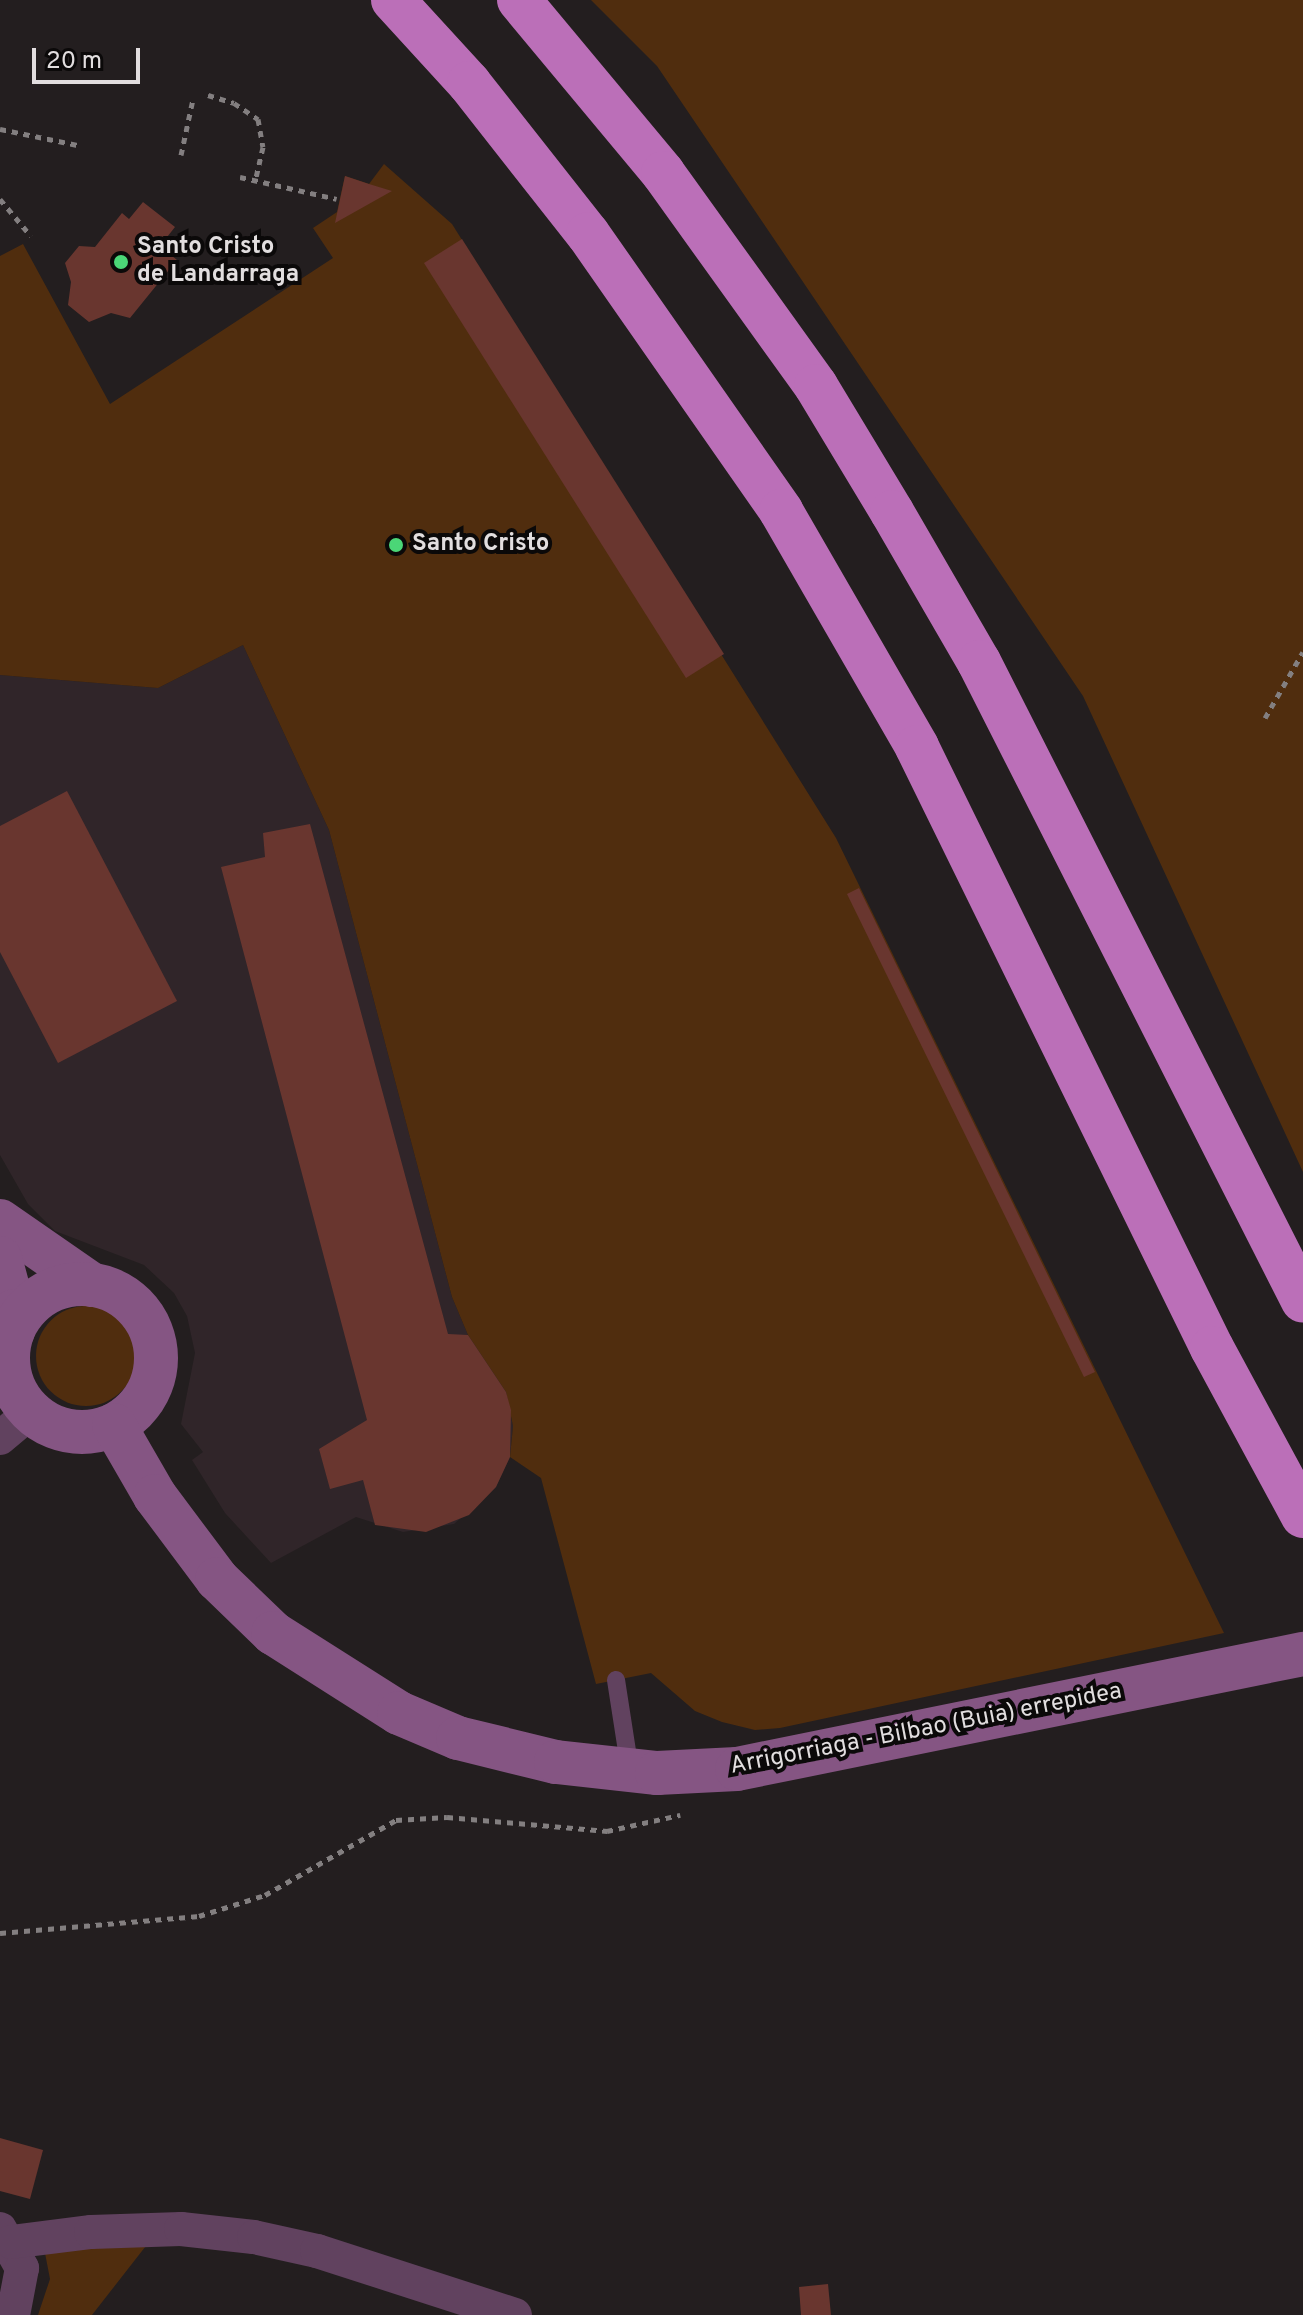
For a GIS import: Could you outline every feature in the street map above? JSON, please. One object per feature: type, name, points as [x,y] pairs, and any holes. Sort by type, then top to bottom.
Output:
[{"type":"highway","points":[[393,0],[469,83],[588,234],[781,511],[917,747],[1212,1348],[1303,1516]]},
{"type":"highway","points":[[519,0],[663,173],[816,386],[892,512],[986,676],[1303,1301]]},
{"type":"street","points":[[0,1221],[92,1285],[119,1293],[141,1312],[156,1353],[146,1396],[114,1425],[70,1431],[16,1425],[10,1374],[14,1311],[0,1258]]},
{"type":"street","points":[[13,1331],[44,1294],[92,1285]]},
{"type":"street","name":"Arrigorriaga - Bilbao (Buia) errepidea","points":[[114,1425],[155,1496],[217,1579],[273,1633],[355,1689],[458,1738],[556,1762],[630,1770],[737,1769],[843,1750],[1303,1654]]},
{"type":"street","points":[[13,2315],[22,2268],[5,2235],[181,2229],[254,2237],[317,2251],[515,2315]]},
{"type":"lane","points":[[616,1680],[630,1770]]},
{"type":"path","points":[[208,95],[234,103],[258,119],[263,147],[255,181]]},
{"type":"path","points":[[181,155],[193,99]]},
{"type":"path","points":[[0,129],[77,145]]},
{"type":"path","points":[[240,177],[337,199]]},
{"type":"path","points":[[0,199],[31,236]]},
{"type":"path","points":[[1265,718],[1303,652]]},
{"type":"path","points":[[0,1933],[199,1916],[265,1895],[396,1820],[447,1817],[607,1831],[694,1812],[692,1771]]},
{"type":"shaded area","points":[[591,0],[1303,0],[1303,1172],[1083,696],[657,66]]},
{"type":"shaded area","points":[[384,164],[452,224],[836,838],[1224,1633],[780,1728],[755,1730],[695,1711],[651,1673],[596,1684],[541,1478],[510,1457],[513,1426],[506,1392],[468,1335],[452,1297],[329,830],[243,645],[158,688],[0,675],[0,256],[23,244],[110,404],[333,258],[313,228],[337,212],[345,176],[369,184]]},
{"type":"shaded area","points":[[243,645],[329,830],[452,1297],[468,1335],[506,1392],[513,1426],[510,1457],[496,1487],[454,1524],[403,1532],[356,1517],[271,1563],[225,1513],[192,1460],[203,1452],[181,1424],[195,1353],[187,1316],[174,1293],[144,1265],[55,1231],[28,1204],[0,1155],[0,675],[158,688]]},
{"type":"shaded area","points":[[86,1306],[105,1310],[121,1321],[132,1337],[136,1356],[132,1375],[121,1391],[105,1402],[86,1406],[67,1402],[51,1391],[40,1375],[36,1356],[40,1337],[51,1321],[67,1310]]},
{"type":"shaded area","points":[[149,2242],[92,2315],[38,2315],[50,2279],[44,2248]]},
{"type":"building","points":[[345,176],[369,184],[392,191],[335,223]]},
{"type":"building","name":"Santo Cristo de Landarraga","points":[[143,202],[175,227],[160,246],[177,260],[130,318],[111,313],[89,322],[68,305],[71,282],[65,263],[79,246],[95,247],[122,213],[129,219]]},
{"type":"building","points":[[462,239],[724,654],[686,678],[424,263]]},
{"type":"building","points":[[67,791],[177,1001],[58,1063],[0,952],[0,826]]},
{"type":"building","points":[[310,824],[448,1334],[468,1335],[506,1392],[511,1410],[510,1457],[496,1487],[469,1515],[426,1532],[375,1525],[363,1480],[330,1489],[319,1449],[367,1420],[221,867],[265,857],[263,833]]},
{"type":"building","points":[[859,888],[1095,1372],[1084,1377],[847,894]]},
{"type":"building","points":[[0,2138],[43,2150],[30,2199],[0,2191]]},
{"type":"building","points":[[828,2284],[831,2315],[801,2315],[799,2287]]},
{"type":"place","name":"Santo Cristo de Landarraga","points":[[121,262]]},
{"type":"place","name":"Santo Cristo","points":[[396,545]]}]
